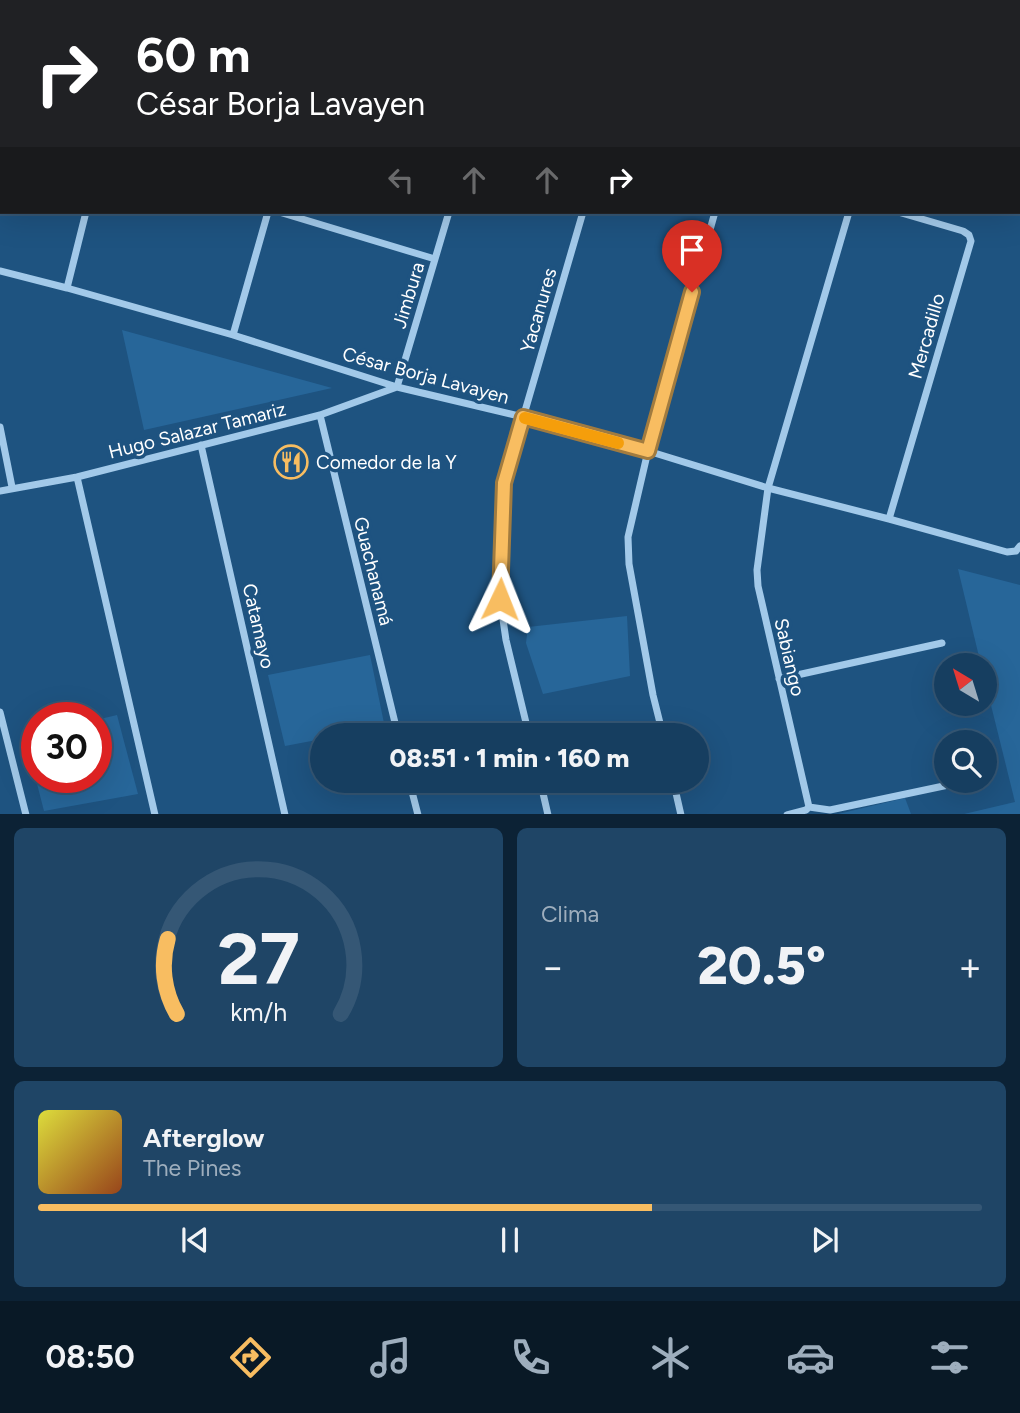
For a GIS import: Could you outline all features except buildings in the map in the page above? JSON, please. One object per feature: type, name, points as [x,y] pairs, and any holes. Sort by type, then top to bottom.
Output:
[{"type":"street","points":[[67,288],[86,214]]},
{"type":"street","points":[[233,335],[267,214]]},
{"type":"street","points":[[286,214],[435,259]]},
{"type":"street","name":"Jimbura","points":[[397,387],[448,214]]},
{"type":"street","name":"Yacanures","points":[[523,417],[582,214]]},
{"type":"street","points":[[660,723],[629,564],[628,537],[648,451],[714,214]]},
{"type":"street","points":[[768,488],[848,214]]},
{"type":"street","name":"Mercadillo","points":[[889,519],[971,241],[970,234],[963,231],[905,214]]},
{"type":"street","name":"César Borja Lavayen","points":[[0,271],[233,335],[397,387],[648,451],[768,488],[1006,552],[1016,551],[1020,546]]},
{"type":"street","name":"Hugo Salazar Tamariz","points":[[0,491],[77,477],[320,415],[397,387]]},
{"type":"street","name":"Guachanamá","points":[[320,415],[395,723]]},
{"type":"street","points":[[523,417],[504,483],[500,599],[506,640],[526,723]]},
{"type":"street","points":[[0,427],[12,487]]},
{"type":"street","name":"Catamayo","points":[[201,445],[285,814]]},
{"type":"street","points":[[77,477],[155,814]]},
{"type":"street","name":"Sabiango","points":[[768,488],[757,570],[758,586],[809,807]]},
{"type":"street","points":[[779,679],[942,643]]},
{"type":"street","points":[[0,712],[26,814]]},
{"type":"street","points":[[787,814],[809,807],[830,810],[934,788]]},
{"type":"street","points":[[412,793],[418,814]]},
{"type":"street","points":[[543,793],[548,814]]},
{"type":"street","points":[[676,793],[681,814]]},
{"type":"shaded area","points":[[122,330],[332,388],[144,430]]},
{"type":"shaded area","points":[[958,569],[1020,585],[1020,814],[964,814],[1015,802],[994,716],[998,716],[998,653],[978,653]]},
{"type":"shaded area","points":[[627,616],[630,676],[543,694],[526,643],[528,627]]},
{"type":"shaded area","points":[[370,655],[384,723],[310,723],[310,741],[285,746],[268,675]]},
{"type":"shaded area","points":[[117,715],[138,794],[44,811],[39,793],[112,793],[112,716]]},
{"type":"shaded area","points":[[905,798],[911,814],[838,814]]},
{"type":"slow traffic","points":[[525,418],[618,443]]},
{"type":"place","name":"Comedor de la Y","points":[[291,462]]},
{"type":"route","points":[[500,599],[504,483],[523,417],[648,451],[692,292]]}]
